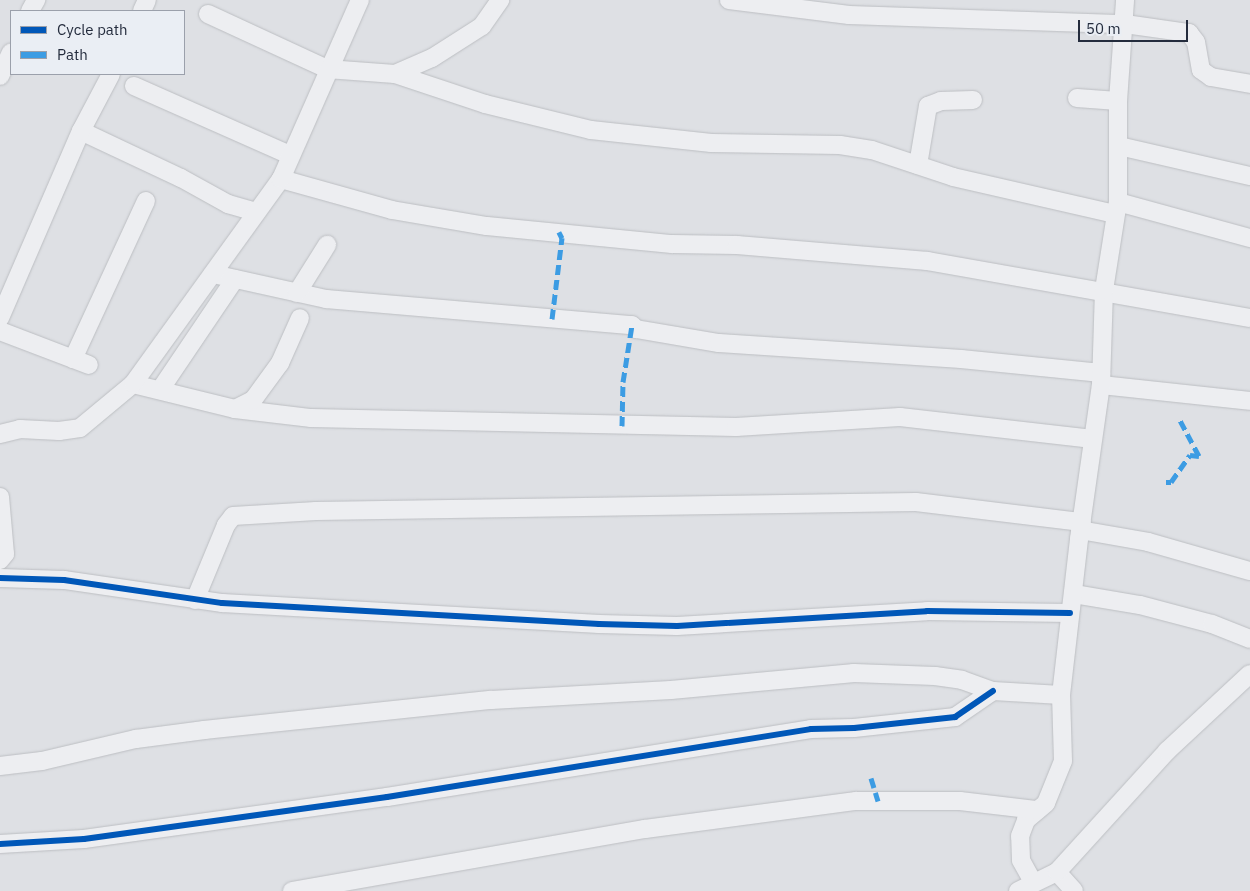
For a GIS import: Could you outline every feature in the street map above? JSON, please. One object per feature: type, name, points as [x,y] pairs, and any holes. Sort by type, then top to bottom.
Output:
[{"type":"street","points":[[0,434],[20,429],[59,431],[80,428],[133,384],[281,178],[327,69],[360,0]]},
{"type":"street","points":[[395,74],[432,58],[482,26],[500,0]]},
{"type":"street","points":[[729,0],[849,15],[1125,24],[1190,33],[1196,42],[1201,70],[1211,77],[1250,84]]},
{"type":"street","points":[[1125,0],[1125,24],[1118,101],[1119,146],[1116,208],[1104,290],[1101,379],[1061,695],[1063,761],[1046,803],[1026,820],[1018,849],[1026,887],[1057,872],[1167,751],[1250,674]]},
{"type":"street","points":[[208,14],[327,69],[395,74],[485,104],[591,130],[711,143],[840,144],[872,150],[952,177],[1116,208],[1250,238]]},
{"type":"street","points":[[0,76],[10,54]]},
{"type":"street","points":[[0,318],[81,131],[101,88],[110,75]]},
{"type":"street","points":[[134,86],[290,155]]},
{"type":"street","points":[[1077,98],[1118,101]]},
{"type":"street","points":[[918,165],[928,106],[941,100],[973,100]]},
{"type":"street","points":[[81,131],[181,178],[228,204],[256,212]]},
{"type":"street","points":[[1119,146],[1250,176]]},
{"type":"street","points":[[281,178],[392,210],[487,226],[672,244],[737,245],[927,261],[1104,290],[1250,318]]},
{"type":"street","points":[[0,331],[81,362],[146,201]]},
{"type":"street","points":[[297,293],[327,245]]},
{"type":"street","points":[[213,274],[326,299],[632,325],[636,329],[719,343],[961,359],[1250,401]]},
{"type":"street","points":[[160,390],[235,280]]},
{"type":"street","points":[[235,409],[253,400],[280,363],[300,318]]},
{"type":"street","points":[[133,384],[235,409],[311,418],[385,422],[736,427],[900,417],[1093,439]]},
{"type":"street","points":[[0,497],[5,554],[0,560]]},
{"type":"street","points":[[195,600],[226,525],[233,516],[316,511],[916,502],[1081,526],[1148,542],[1250,571]]},
{"type":"street","points":[[0,578],[64,580],[195,600],[348,612],[676,626],[927,611],[1070,613]]},
{"type":"street","points":[[1074,594],[1140,605],[1212,624],[1250,639]]},
{"type":"street","points":[[0,766],[42,761],[136,739],[204,730],[491,700],[688,689],[854,673],[935,676],[962,680],[993,691],[1061,695]]},
{"type":"street","points":[[0,844],[84,839],[387,796],[811,729],[854,728],[955,717],[993,691]]},
{"type":"street","points":[[292,891],[645,829],[856,801],[960,801],[1038,810]]},
{"type":"street","points":[[1057,872],[1074,891]]},
{"type":"marked path","points":[[552,319],[562,238],[559,232]]},
{"type":"marked path","points":[[622,426],[623,382],[632,325]]},
{"type":"marked path","points":[[1166,482],[1171,482],[1190,455],[1199,456],[1180,421]]},
{"type":"marked path","points":[[871,778],[878,801]]},
{"type":"cycle path","points":[[0,578],[64,580],[222,603],[599,624],[677,626],[927,611],[1070,613]]},
{"type":"cycle path","points":[[0,844],[84,839],[387,797],[811,729],[854,728],[955,717],[993,691]]}]
